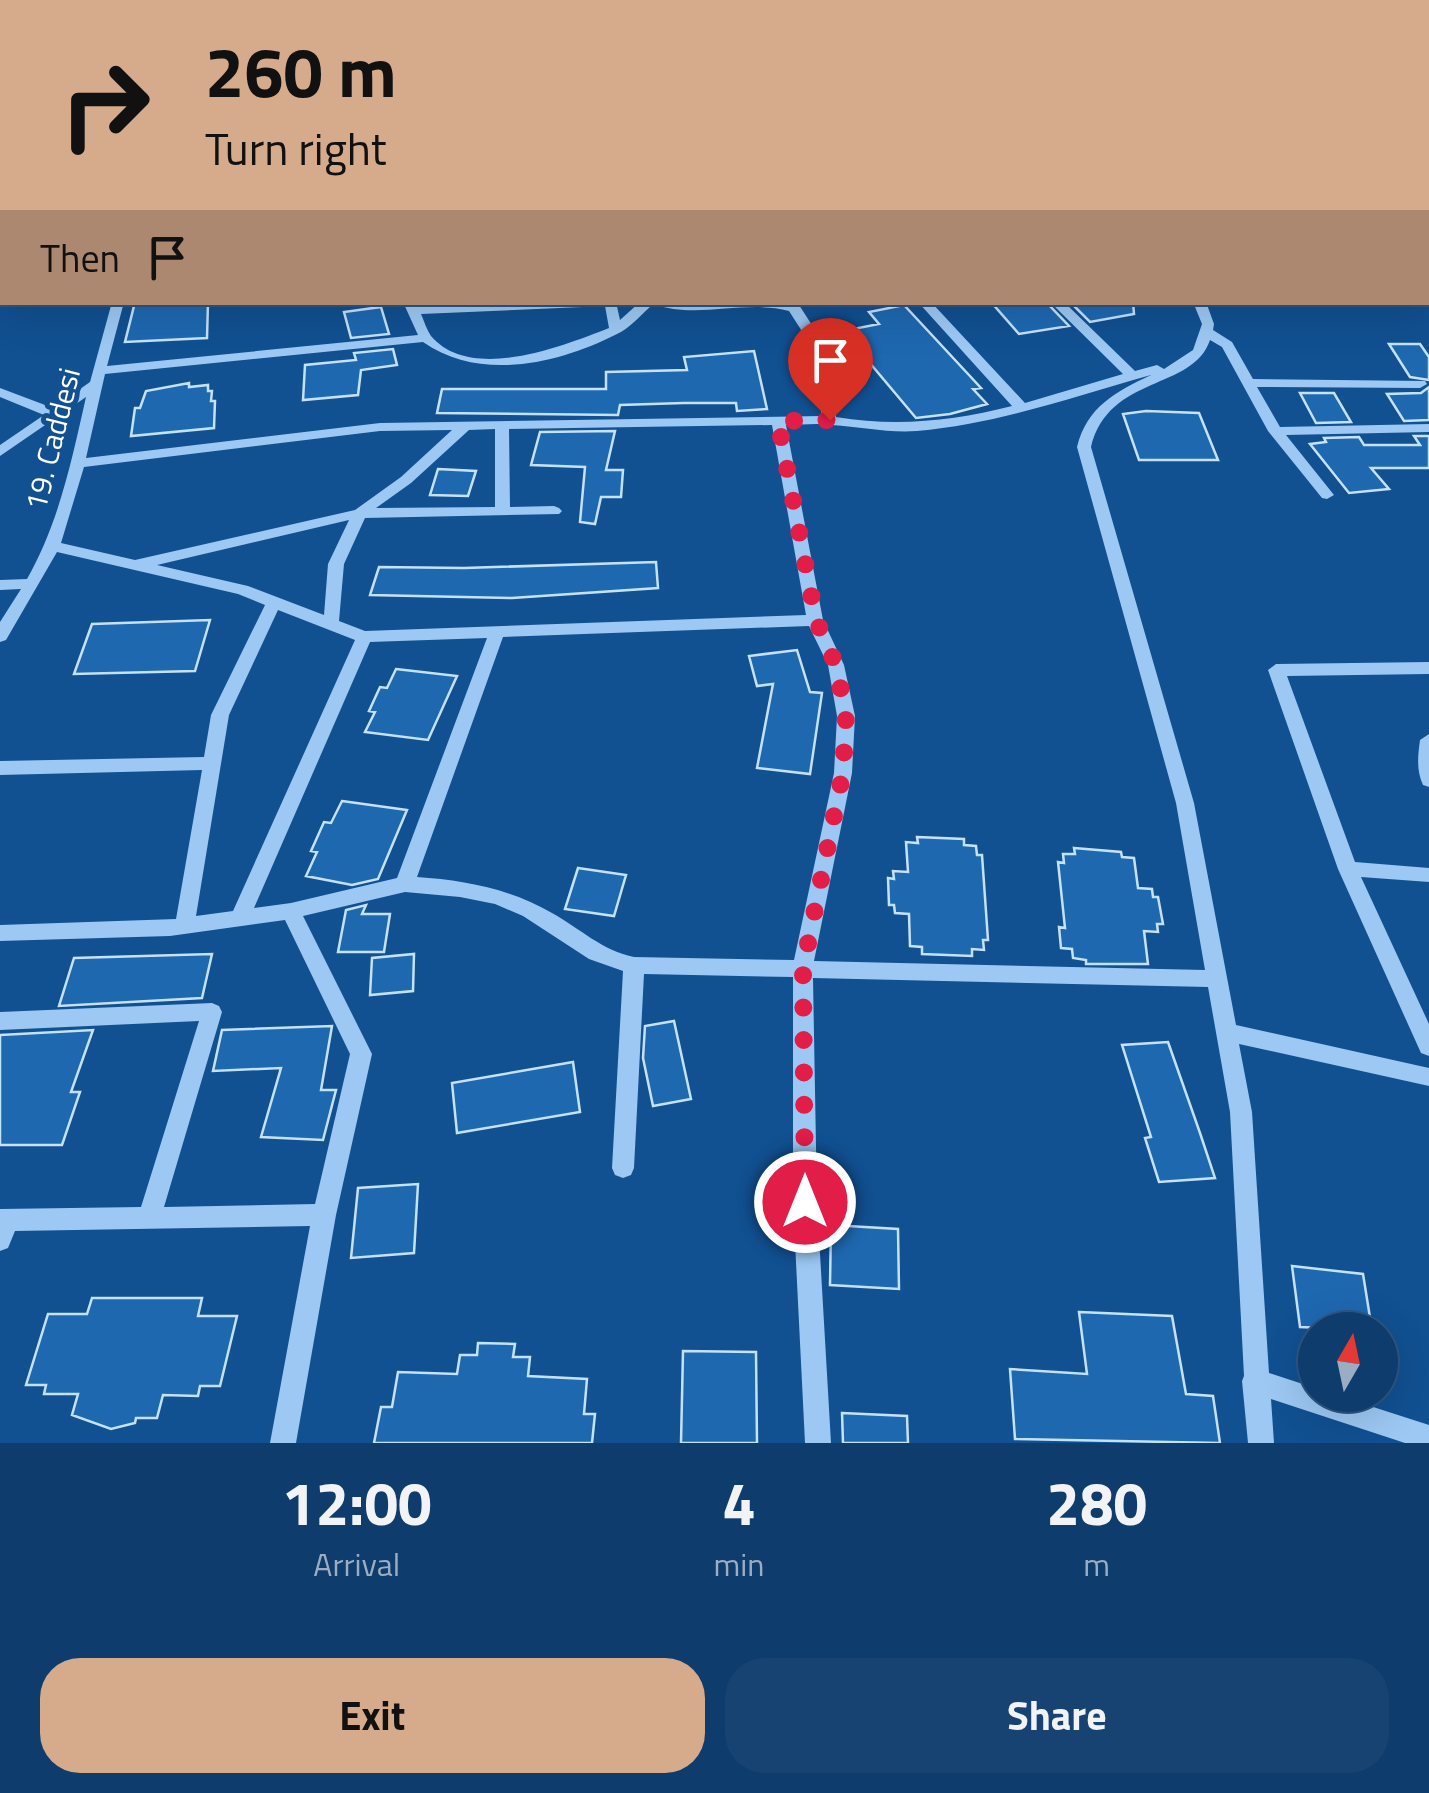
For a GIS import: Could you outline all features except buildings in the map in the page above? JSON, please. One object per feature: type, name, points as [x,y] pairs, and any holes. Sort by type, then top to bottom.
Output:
[{"type":"street","name":"19. Caddesi","points":[[0,636],[52,546],[78,463],[117,305]]},
{"type":"street","points":[[491,305],[411,307],[426,338],[440,350],[464,359],[500,362],[542,356],[616,330],[645,305]]},
{"type":"street","points":[[611,305],[616,330]]},
{"type":"street","points":[[671,305],[692,310],[751,305]]},
{"type":"street","points":[[783,305],[794,308],[814,339],[830,420]]},
{"type":"street","points":[[927,305],[1020,406]]},
{"type":"street","points":[[1059,305],[1132,376]]},
{"type":"street","points":[[1202,305],[1207,314],[1208,333],[1190,361],[1104,407],[1088,425],[1084,446],[1185,803],[1242,1112],[1261,1443]]},
{"type":"street","points":[[1208,333],[1228,345],[1274,431],[1326,496]]},
{"type":"street","points":[[0,452],[97,378],[426,338]]},
{"type":"street","points":[[78,463],[380,428],[830,420],[866,428],[922,429],[1190,361]]},
{"type":"street","points":[[1247,383],[1420,384]]},
{"type":"street","points":[[0,392],[54,414]]},
{"type":"street","points":[[778,421],[816,620],[840,677],[846,744],[803,968],[805,1202],[818,1443]]},
{"type":"street","points":[[332,624],[336,564],[360,512],[406,480],[465,426]]},
{"type":"street","points":[[502,426],[502,512]]},
{"type":"street","points":[[1274,431],[1429,428]]},
{"type":"street","points":[[134,565],[360,512],[554,511]]},
{"type":"street","points":[[52,546],[242,590],[364,636],[816,620]]},
{"type":"street","points":[[0,585],[29,584]]},
{"type":"street","points":[[184,926],[220,715],[274,602]]},
{"type":"street","points":[[405,884],[497,632]]},
{"type":"street","points":[[239,918],[364,636]]},
{"type":"street","points":[[1429,668],[1276,670],[1348,869],[1429,1046]]},
{"type":"street","points":[[1429,740],[1429,780]]},
{"type":"street","points":[[0,768],[212,763]]},
{"type":"street","points":[[1348,869],[1429,875]]},
{"type":"street","points":[[0,933],[184,926],[292,911],[405,884],[466,889],[494,896],[546,919],[602,958],[634,964],[1217,979]]},
{"type":"street","points":[[283,1443],[324,1216],[361,1054],[292,911]]},
{"type":"street","points":[[623,1168],[634,964]]},
{"type":"street","points":[[0,1021],[212,1012],[149,1218]]},
{"type":"street","points":[[1227,1032],[1429,1077]]},
{"type":"street","points":[[2,1227],[149,1218],[324,1216]]},
{"type":"street","points":[[1255,1381],[1429,1438]]},
{"type":"route","points":[[805,1202],[803,968],[843,772],[846,716],[836,665],[816,620],[778,421],[830,420]]}]
